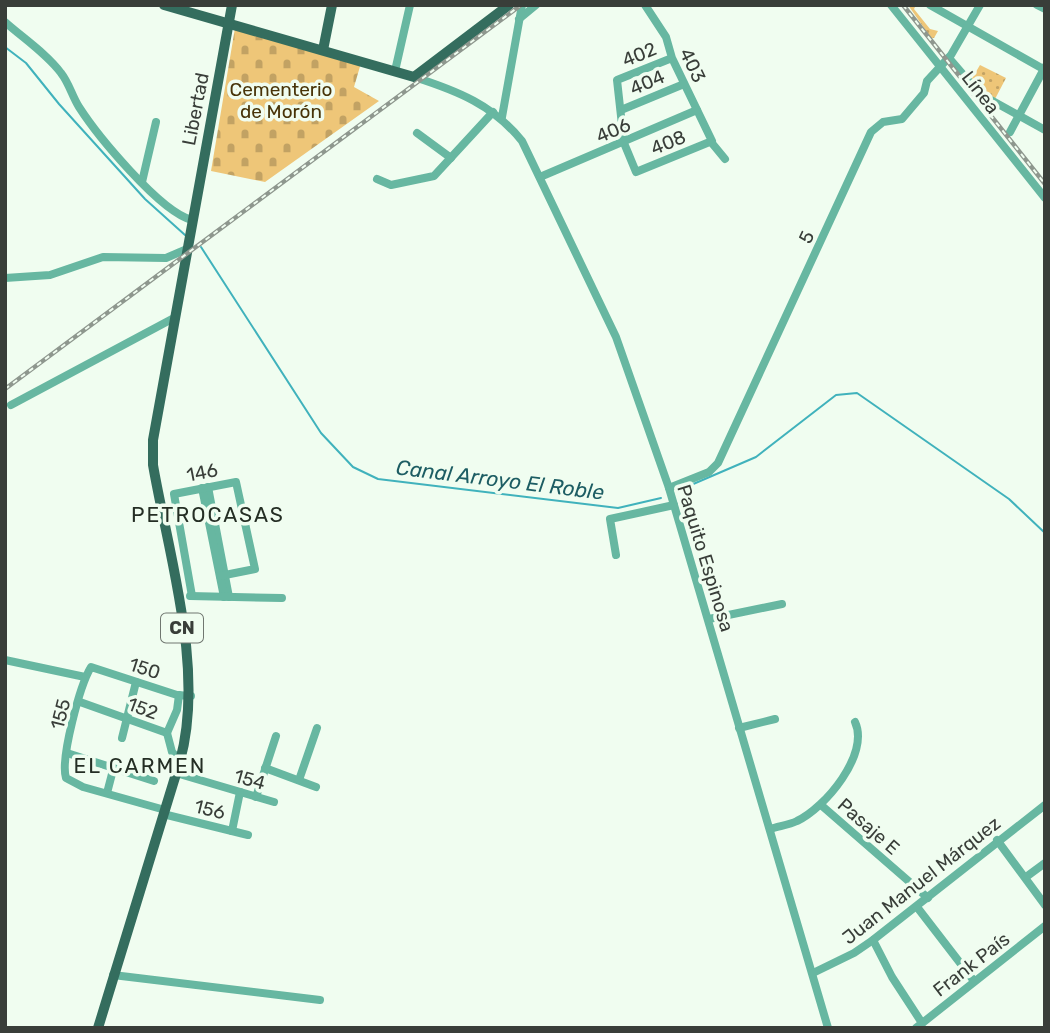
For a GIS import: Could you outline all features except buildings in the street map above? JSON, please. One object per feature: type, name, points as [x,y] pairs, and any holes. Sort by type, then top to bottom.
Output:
[{"type":"main road","points":[[164,5],[414,77],[509,5]]},
{"type":"main road","name":"Libertad","points":[[192,220],[232,5]]},
{"type":"main road","points":[[323,50],[332,5]]},
{"type":"main road","name":"CN","points":[[98,1028],[180,761],[191,696],[177,597],[153,465],[155,416],[192,220]]},
{"type":"street","points":[[395,71],[410,5]]},
{"type":"street","points":[[414,77],[442,85],[502,117],[522,5]]},
{"type":"street","points":[[519,19],[536,5]]},
{"type":"street","name":"403","points":[[645,5],[666,37],[672,58],[711,141],[725,159]]},
{"type":"street","name":"Línea","points":[[891,5],[1045,198]]},
{"type":"street","points":[[930,5],[1044,69],[1010,132]]},
{"type":"street","name":"5","points":[[669,488],[709,472],[718,463],[872,132],[883,122],[902,119],[924,93],[927,81],[949,58],[980,5]]},
{"type":"street","points":[[1037,5],[1045,9]]},
{"type":"street","points":[[5,22],[61,72],[78,106],[142,181],[180,216],[192,220]]},
{"type":"street","name":"402","points":[[621,110],[617,80],[672,58]]},
{"type":"street","points":[[949,58],[980,94],[1045,130]]},
{"type":"street","name":"404","points":[[621,110],[684,84]]},
{"type":"street","points":[[621,110],[624,143]]},
{"type":"street","name":"406","points":[[540,177],[697,110]]},
{"type":"street","points":[[377,179],[391,185],[434,176],[493,112]]},
{"type":"street","name":"Paquito Espinosa","points":[[502,117],[522,141],[616,337],[669,488],[828,1028]]},
{"type":"street","points":[[142,181],[156,122]]},
{"type":"street","points":[[417,133],[451,158]]},
{"type":"street","name":"408","points":[[624,143],[636,172],[711,141]]},
{"type":"street","points":[[5,278],[50,275],[103,257],[166,258],[187,249]]},
{"type":"street","points":[[11,405],[172,319]]},
{"type":"street","name":"146","points":[[192,596],[174,494],[236,482],[255,569],[223,575]]},
{"type":"street","points":[[205,488],[227,597]]},
{"type":"street","points":[[616,555],[610,519],[674,505]]},
{"type":"street","points":[[177,597],[282,598]]},
{"type":"street","points":[[709,619],[782,604]]},
{"type":"street","points":[[5,660],[85,677]]},
{"type":"street","name":"150","points":[[91,667],[179,695],[191,696]]},
{"type":"street","name":"155","points":[[63,770],[85,677],[91,667]]},
{"type":"street","points":[[122,738],[136,682]]},
{"type":"street","points":[[167,733],[177,710],[179,695]]},
{"type":"street","name":"152","points":[[80,702],[167,733],[172,752],[180,761]]},
{"type":"street","points":[[739,728],[775,719]]},
{"type":"street","points":[[770,829],[797,821],[821,805],[858,754],[860,738],[855,722]]},
{"type":"street","points":[[299,780],[317,729]]},
{"type":"street","points":[[256,797],[276,736]]},
{"type":"street","points":[[67,753],[154,781]]},
{"type":"street","points":[[265,768],[316,787]]},
{"type":"street","name":"156","points":[[63,770],[70,782],[248,835]]},
{"type":"street","points":[[107,793],[113,770]]},
{"type":"street","name":"154","points":[[176,773],[274,802]]},
{"type":"street","points":[[232,831],[240,792]]},
{"type":"street","name":"Pasaje E","points":[[821,805],[928,898]]},
{"type":"street","name":"Juan Manuel Márquez","points":[[813,973],[854,953],[873,940],[1045,805]]},
{"type":"street","points":[[998,840],[1045,905]]},
{"type":"street","points":[[1026,877],[1045,863]]},
{"type":"street","points":[[917,907],[974,981]]},
{"type":"street","name":"Frank País","points":[[919,1025],[1045,926]]},
{"type":"street","points":[[873,940],[919,1025]]},
{"type":"street","points":[[113,975],[320,1000]]},
{"type":"green space","points":[[908,5],[916,5],[914,9],[930,29],[938,31],[934,38],[931,38]]},
{"type":"green space","name":"Cementerio de Morón","points":[[235,28],[361,63],[354,87],[379,101],[265,182],[211,171]]},
{"type":"green space","points":[[980,65],[1006,78],[995,99],[980,91],[971,80]]},
{"type":"waterway","name":"Canal Arroyo El Roble","points":[[5,47],[26,63],[59,104],[145,199],[185,235]]},
{"type":"waterway","name":"Canal Arroyo El Roble","points":[[201,247],[321,433],[353,467],[378,479],[618,508],[661,498]]},
{"type":"waterway","name":"Canal Arroyo El Roble","points":[[677,491],[756,457],[836,395],[857,393],[1009,499],[1045,533]]},
{"type":"railway","points":[[5,389],[521,5]]},
{"type":"railway","points":[[903,5],[1045,184]]},
{"type":"district","name":"PETROCASAS","points":[[208,515]]},
{"type":"district","name":"EL CARMEN","points":[[140,766]]}]
